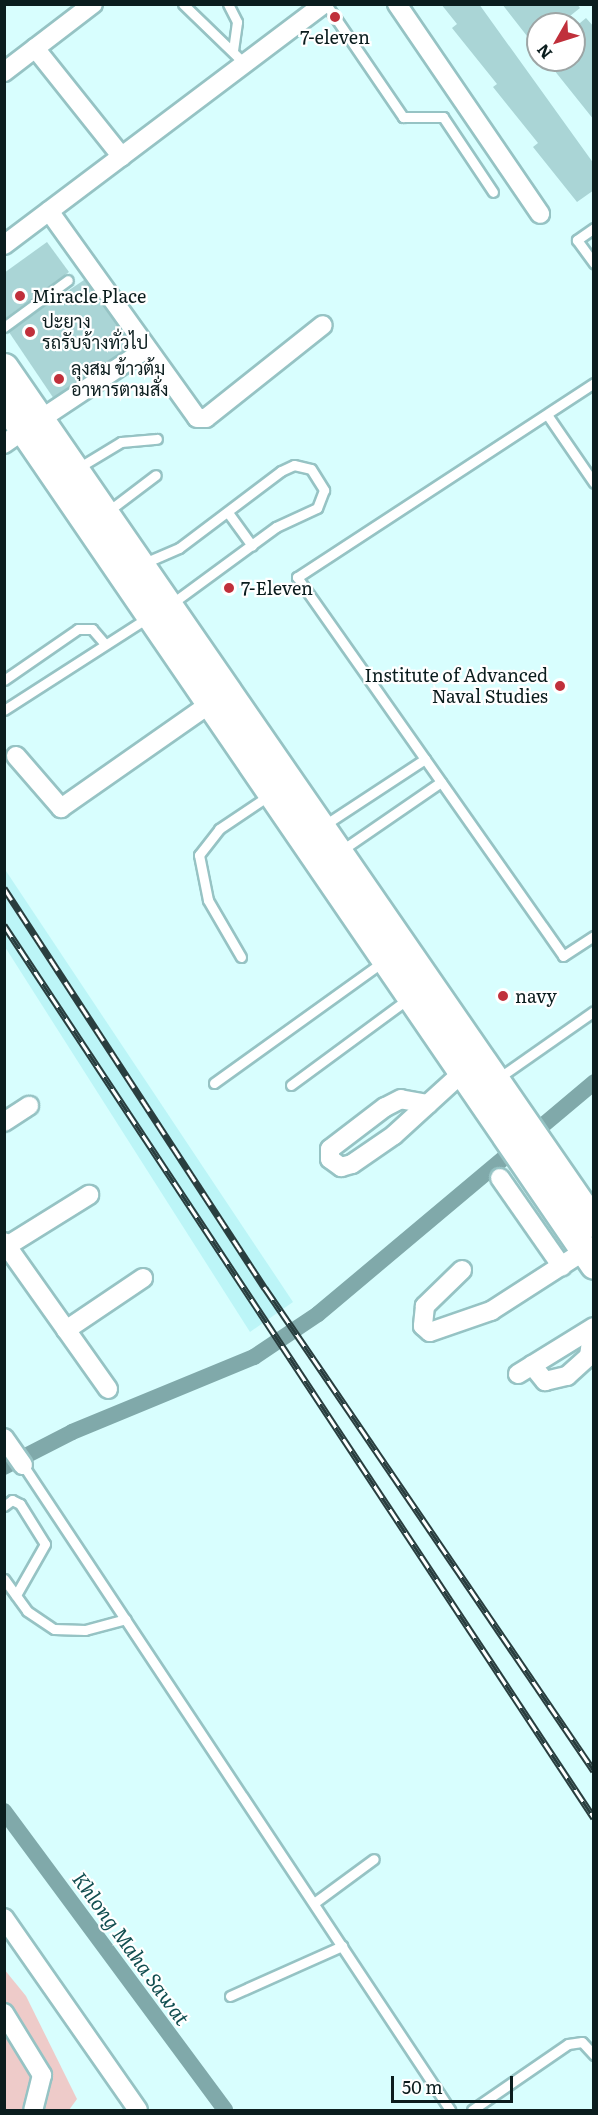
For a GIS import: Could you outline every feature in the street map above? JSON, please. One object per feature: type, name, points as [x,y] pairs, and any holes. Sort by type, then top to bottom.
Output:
[{"type":"main road","points":[[4,366],[23,431],[76,470],[140,565],[160,611],[211,703],[463,1072],[509,1118],[539,1162],[591,1259]]},
{"type":"main road","points":[[4,402],[23,431],[321,828],[496,1079],[509,1118]]},
{"type":"main road","points":[[539,1162],[594,1223]]},
{"type":"street","points":[[4,72],[93,4]]},
{"type":"street","points":[[4,245],[122,157],[239,58],[325,4]]},
{"type":"street","points":[[397,4],[540,214]]},
{"type":"street","points":[[35,48],[122,157]]},
{"type":"street","points":[[49,211],[192,415],[202,419],[323,325]]},
{"type":"street","points":[[23,431],[145,350]]},
{"type":"street","points":[[16,756],[61,808],[211,703]]},
{"type":"street","points":[[428,1104],[412,1098],[385,1107],[330,1149],[330,1159],[341,1167],[352,1164],[428,1104],[463,1072]]},
{"type":"street","points":[[4,1122],[29,1106]]},
{"type":"street","points":[[500,1178],[562,1267]]},
{"type":"street","points":[[89,1195],[6,1244],[108,1389]]},
{"type":"street","points":[[462,1270],[425,1306],[423,1326],[430,1332],[491,1311],[562,1267],[591,1259]]},
{"type":"street","points":[[66,1330],[143,1278]]},
{"type":"street","points":[[593,1328],[589,1356],[567,1376],[545,1381],[525,1370],[593,1328]]},
{"type":"street","points":[[5,1439],[23,1465]]},
{"type":"street","points":[[4,1918],[138,2110]]},
{"type":"street","points":[[4,2013],[37,2059],[42,2075],[33,2110]]},
{"type":"lane","points":[[183,4],[239,58]]},
{"type":"lane","points":[[228,4],[237,22],[239,58]]},
{"type":"lane","points":[[325,4],[403,117],[443,117],[493,192]]},
{"type":"lane","points":[[594,228],[577,240],[594,263]]},
{"type":"lane","points":[[4,327],[68,280]]},
{"type":"lane","points":[[594,383],[548,416],[297,577],[563,956],[594,936]]},
{"type":"lane","points":[[548,416],[594,483]]},
{"type":"lane","points":[[76,470],[121,442],[157,439]]},
{"type":"lane","points":[[4,710],[160,611],[252,546],[317,508],[324,490],[310,470],[294,465],[281,471],[228,514],[179,548],[140,565]]},
{"type":"lane","points":[[105,513],[156,475]]},
{"type":"lane","points":[[228,514],[252,546]]},
{"type":"lane","points":[[4,681],[78,629],[92,629],[105,644]]},
{"type":"lane","points":[[321,828],[425,759]]},
{"type":"lane","points":[[338,853],[441,782]]},
{"type":"lane","points":[[241,957],[208,900],[199,855],[219,829],[272,793]]},
{"type":"lane","points":[[214,1083],[386,959]]},
{"type":"lane","points":[[291,1085],[411,996]]},
{"type":"lane","points":[[496,1079],[594,1011]]},
{"type":"lane","points":[[23,1465],[450,2110]]},
{"type":"lane","points":[[4,1506],[12,1500],[20,1504],[45,1544],[16,1595]]},
{"type":"lane","points":[[4,1579],[37,1620],[54,1629],[85,1630],[126,1619]]},
{"type":"lane","points":[[314,1903],[374,1859]]},
{"type":"lane","points":[[230,1996],[342,1946]]},
{"type":"lane","points":[[476,2109],[568,2044],[582,2042],[594,2055]]},
{"type":"shaded area","points":[[4,868],[293,1302],[250,1332],[5,947]]},
{"type":"shaded area","points":[[4,1969],[26,1996],[77,2099],[69,2110],[5,2110]]},
{"type":"building","points":[[441,4],[479,4],[594,164],[594,190],[577,202],[533,147],[538,143],[493,87],[497,84],[452,28],[457,24]]},
{"type":"building","points":[[502,4],[577,4],[580,8],[575,12],[526,12],[526,35]]},
{"type":"building","points":[[586,18],[594,27],[594,120],[556,72],[586,72]]},
{"type":"building","name":"Miracle Place","points":[[47,242],[69,272],[4,319],[4,273]]},
{"type":"building","points":[[87,278],[132,345],[54,398],[8,331]]},
{"type":"waterway","points":[[4,1467],[72,1432],[254,1357],[318,1314],[594,1082]]},
{"type":"waterway","name":"Khlong Maha Sawat","points":[[4,1811],[225,2110]]},
{"type":"railway","points":[[4,888],[265,1288],[594,1771]]},
{"type":"railway","points":[[4,925],[594,1818]]},
{"type":"place","name":"7-eleven","points":[[335,17]]},
{"type":"place","name":"Miracle Place","points":[[20,296]]},
{"type":"place","name":"ปะยาง รถรับจ้างทั่วไป","points":[[30,332]]},
{"type":"place","name":"ลุงสม ข้าวต้ม อาหารตามสั่ง","points":[[59,379]]},
{"type":"place","name":"7-Eleven","points":[[229,588]]},
{"type":"place","name":"Institute of Advanced Naval Studies","points":[[560,686]]},
{"type":"place","name":"navy","points":[[503,996]]}]
